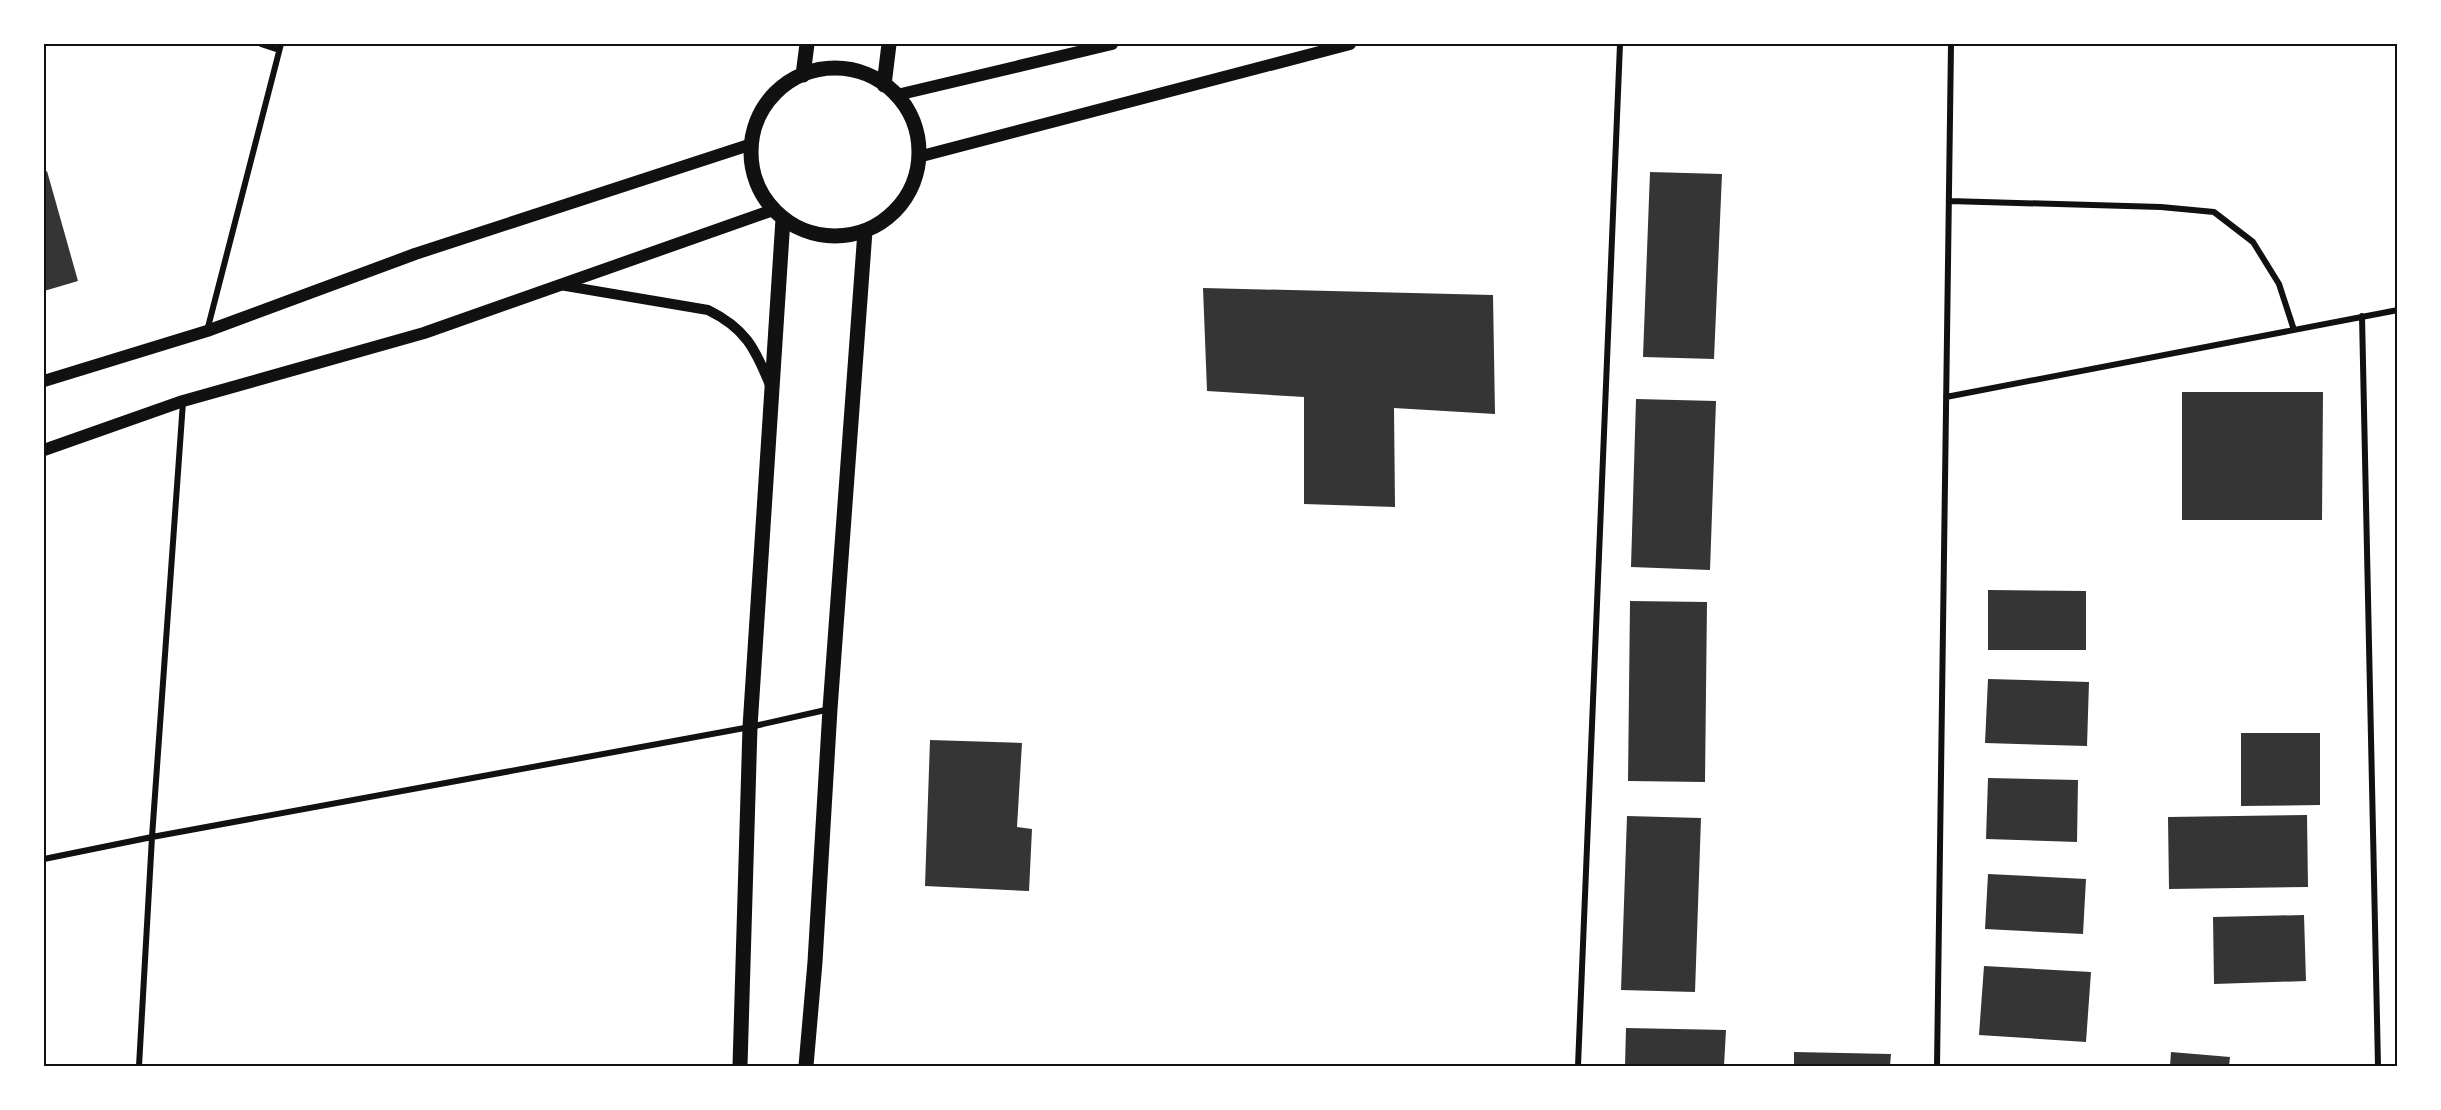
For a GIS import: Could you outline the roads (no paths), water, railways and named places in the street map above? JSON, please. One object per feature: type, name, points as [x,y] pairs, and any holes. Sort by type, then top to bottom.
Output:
[{"type":"main road","points":[[803,75],[807,44]]},
{"type":"main road","points":[[884,85],[889,44]]},
{"type":"main road","points":[[897,95],[1112,44]]},
{"type":"main road","points":[[918,157],[1350,44]]},
{"type":"main road","points":[[847,68],[874,77],[884,85],[897,95],[913,119],[919,146],[917,173],[906,198],[888,218],[865,231],[839,237],[812,234],[788,223],[768,205],[755,181],[750,152],[755,124],[769,98],[791,79],[818,69],[847,68]]},
{"type":"main road","points":[[44,381],[207,331],[415,254],[752,144]]},
{"type":"main road","points":[[44,450],[183,401],[424,333],[560,285],[778,214]]},
{"type":"main road","points":[[740,1066],[750,727],[772,389],[778,214]]},
{"type":"main road","points":[[806,1066],[865,231]]},
{"type":"street","points":[[207,331],[280,47],[261,44]]},
{"type":"street","points":[[1578,1066],[1620,44]]},
{"type":"street","points":[[1937,1066],[1951,44]]},
{"type":"street","points":[[1949,201],[2161,207],[2214,212],[2253,242],[2279,284],[2294,330]]},
{"type":"street","points":[[560,285],[708,310],[725,318],[744,333],[756,351],[772,389]]},
{"type":"street","points":[[1946,397],[2397,310]]},
{"type":"street","points":[[2362,316],[2378,1066]]},
{"type":"street","points":[[139,1066],[152,837],[183,401]]},
{"type":"street","points":[[44,859],[750,727],[830,709]]}]
